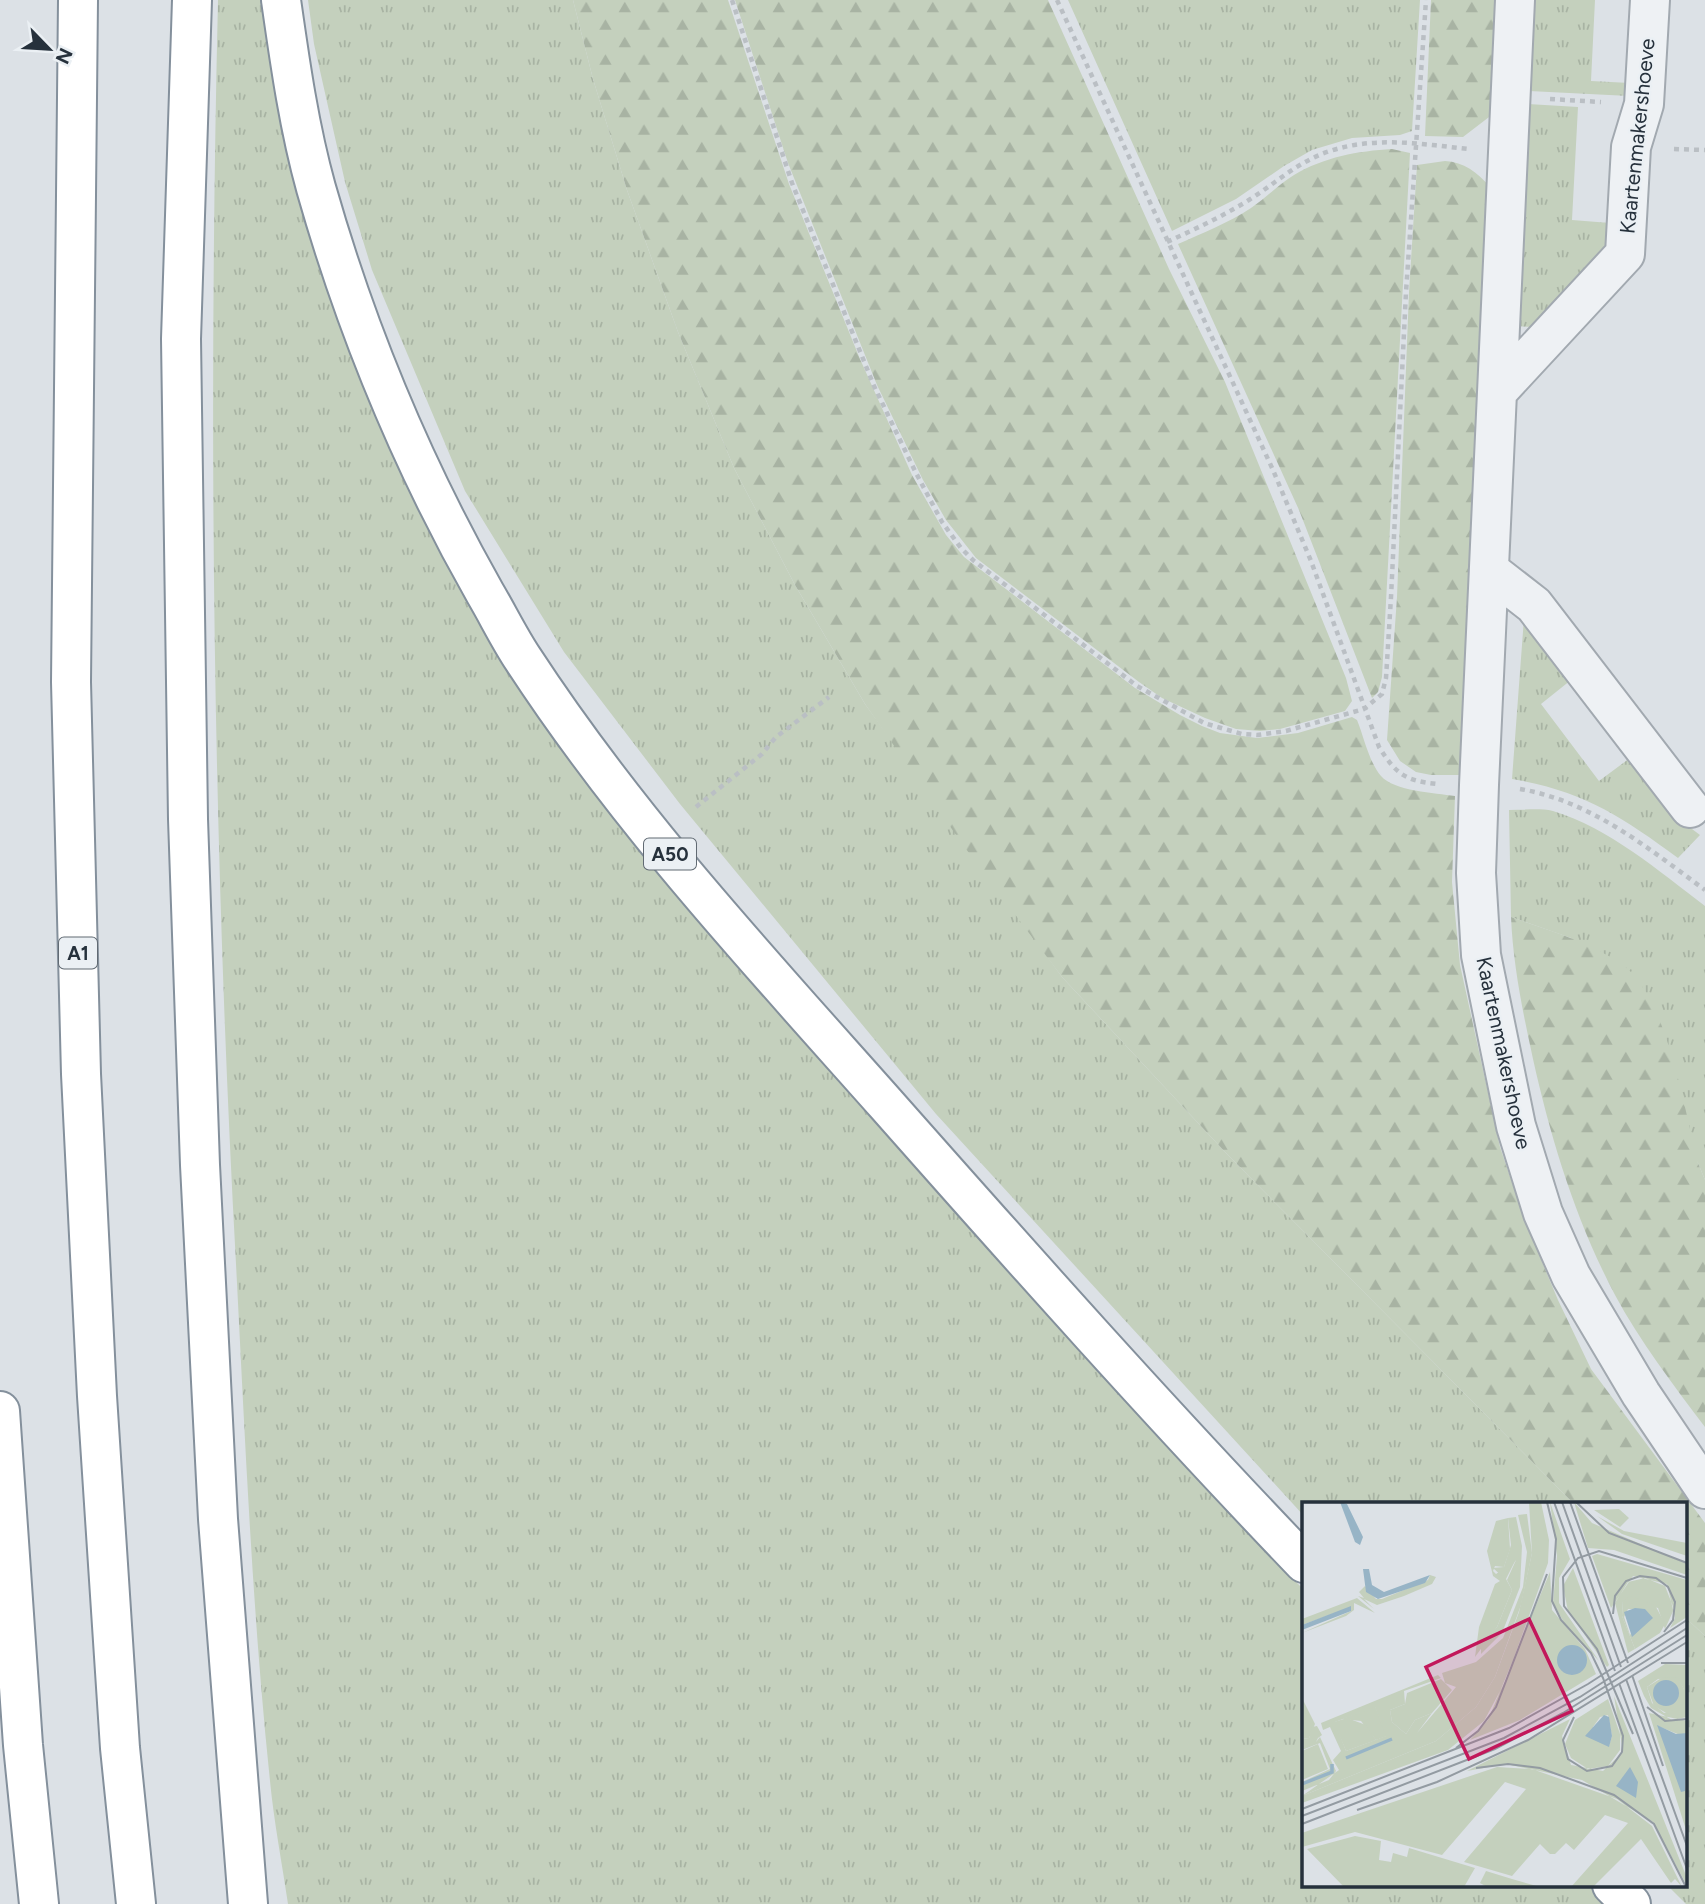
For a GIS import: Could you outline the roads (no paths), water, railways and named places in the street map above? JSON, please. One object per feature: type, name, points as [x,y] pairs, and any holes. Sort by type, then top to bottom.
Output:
[{"type":"highway","name":"A1","points":[[78,0],[71,682],[81,1073],[103,1491],[121,1748],[136,1904]]},
{"type":"highway","points":[[192,0],[181,339],[188,819],[200,1165],[218,1519],[248,1904]]},
{"type":"highway","name":"A50","points":[[281,0],[292,72],[316,186],[359,320],[405,435],[452,534],[522,658],[600,768],[716,913],[1070,1314],[1302,1561]]},
{"type":"highway","points":[[0,1411],[23,1745],[39,1904]]},
{"type":"highway","points":[[1613,1886],[1631,1904]]},
{"type":"street","name":"Kaartenmakershoeve","points":[[1516,0],[1479,785],[1476,873],[1482,954],[1516,1126],[1543,1213],[1578,1288],[1641,1394],[1705,1489]]},
{"type":"street","name":"Kaartenmakershoeve","points":[[1497,391],[1625,254],[1631,146],[1644,104],[1650,0]]},
{"type":"street","points":[[1489,570],[1534,605],[1690,808]]}]
